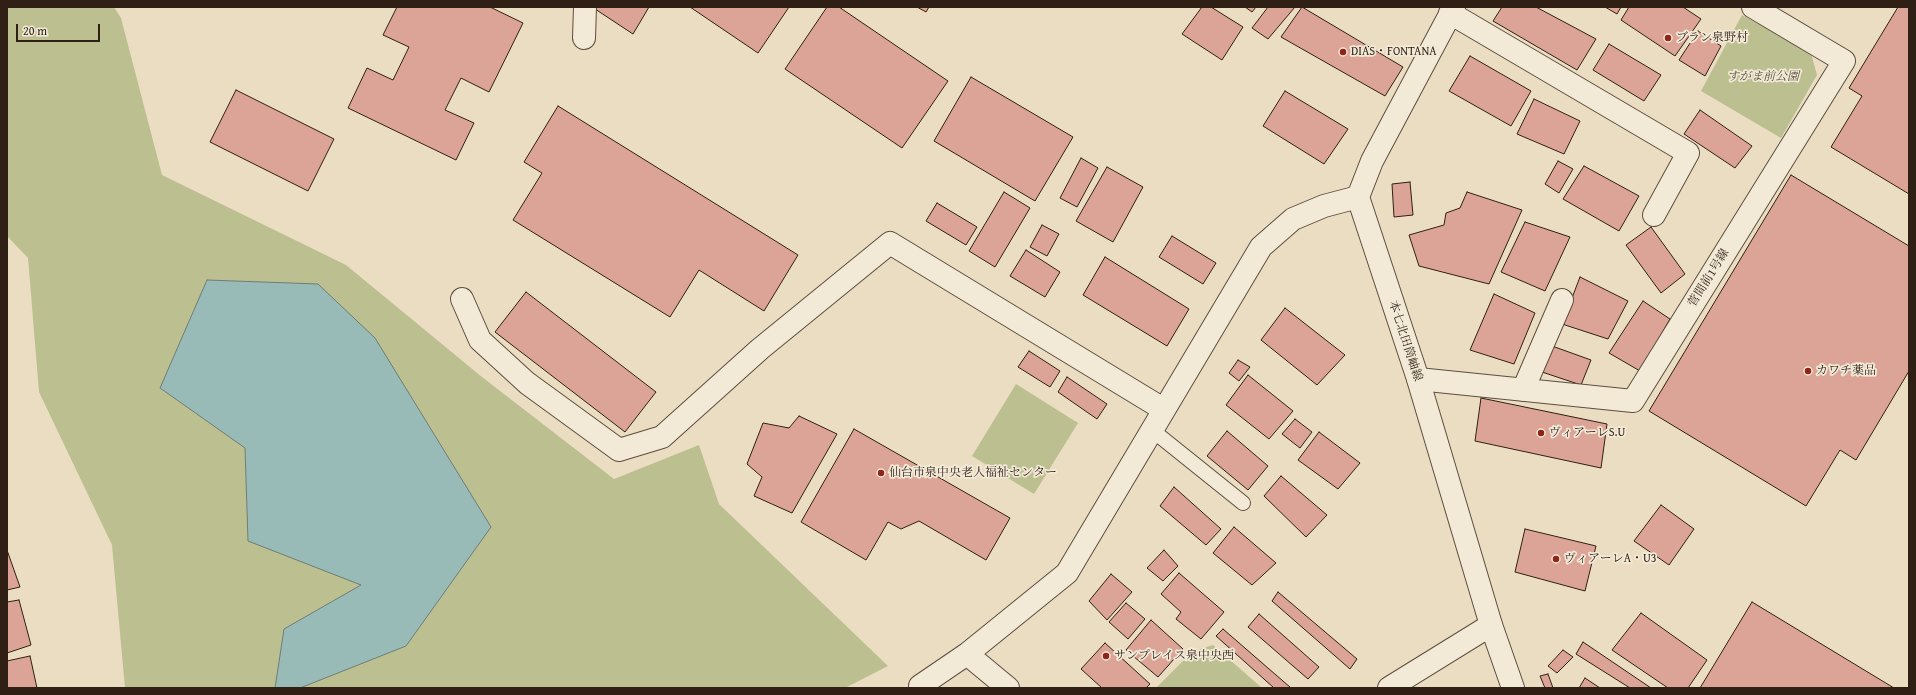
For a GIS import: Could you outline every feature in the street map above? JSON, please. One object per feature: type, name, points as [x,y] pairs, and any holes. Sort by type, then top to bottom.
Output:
[{"type":"street","name":"菅間前1号線","points":[[1418,379],[1633,401],[1844,61],[1754,7]]},
{"type":"street","points":[[581,9],[584,38]]},
{"type":"street","points":[[920,688],[920,686],[966,654],[1067,573],[1261,247],[1293,219],[1324,206],[1358,197],[1372,161],[1452,10],[1688,154],[1654,215]]},
{"type":"street","name":"本七北田筒岫線","points":[[1358,197],[1418,379],[1490,625],[1513,688]]},
{"type":"street","points":[[462,299],[480,340],[527,384],[619,450],[662,437],[760,349],[890,243],[1163,410]]},
{"type":"street","points":[[1523,390],[1562,300]]},
{"type":"street","points":[[1389,688],[1490,625]]},
{"type":"street","points":[[966,654],[1008,688]]},
{"type":"lane","points":[[1152,430],[1243,502]]},
{"type":"green space","points":[[7,7],[114,7],[121,18],[162,175],[346,265],[482,377],[614,479],[699,445],[719,504],[888,666],[845,688],[125,688],[112,545],[39,392],[28,258],[7,236]]},
{"type":"green space","name":"すがま前公園","points":[[1742,15],[1811,53],[1817,75],[1781,138],[1701,91]]},
{"type":"green space","points":[[1016,384],[1078,423],[1034,494],[972,456]]},
{"type":"green space","points":[[1213,645],[1262,688],[1156,688],[1193,651]]},
{"type":"water","points":[[207,280],[318,284],[375,338],[491,527],[406,646],[300,688],[275,688],[284,629],[361,585],[248,541],[245,448],[160,388]]},
{"type":"building","points":[[397,7],[490,7],[523,23],[489,92],[461,78],[445,110],[474,123],[456,160],[348,108],[367,68],[393,80],[409,47],[383,35]]},
{"type":"building","points":[[592,7],[649,7],[633,34]]},
{"type":"building","points":[[690,7],[789,7],[758,53]]},
{"type":"building","points":[[827,7],[839,7],[948,81],[902,148],[785,69]]},
{"type":"building","points":[[917,7],[929,7],[926,12]]},
{"type":"building","points":[[1202,7],[1211,7],[1243,27],[1222,60],[1182,34]]},
{"type":"building","points":[[1245,7],[1256,7],[1252,12]]},
{"type":"building","points":[[1268,7],[1295,7],[1268,39],[1252,28]]},
{"type":"building","name":"DIAS・FONTANA","points":[[1302,7],[1403,67],[1385,96],[1281,37]]},
{"type":"building","points":[[1502,7],[1536,7],[1596,39],[1577,70],[1493,21]]},
{"type":"building","points":[[1605,7],[1621,7],[1617,14]]},
{"type":"building","name":"ブラン泉野村","points":[[1629,7],[1683,7],[1701,19],[1675,56],[1621,20]]},
{"type":"building","points":[[1898,7],[1909,7],[1909,194],[1831,147],[1862,96],[1849,88]]},
{"type":"building","points":[[1698,31],[1721,46],[1705,76],[1679,60]]},
{"type":"building","points":[[1609,44],[1661,75],[1644,101],[1593,70]]},
{"type":"building","points":[[1470,56],[1531,91],[1511,126],[1449,91]]},
{"type":"building","points":[[971,77],[1073,137],[1035,201],[934,141]]},
{"type":"building","points":[[236,90],[334,139],[308,191],[210,142]]},
{"type":"building","points":[[1285,91],[1348,129],[1324,164],[1263,126]]},
{"type":"building","points":[[1534,99],[1580,121],[1564,154],[1517,134]]},
{"type":"building","points":[[558,106],[798,255],[764,311],[699,270],[670,317],[513,220],[542,173],[524,162]]},
{"type":"building","points":[[1700,110],[1752,146],[1735,168],[1684,134]]},
{"type":"building","points":[[1081,158],[1098,168],[1077,207],[1060,198]]},
{"type":"building","points":[[1558,161],[1573,169],[1559,193],[1545,184]]},
{"type":"building","points":[[1584,166],[1639,196],[1619,231],[1563,199]]},
{"type":"building","points":[[1107,167],[1143,187],[1113,242],[1076,221]]},
{"type":"building","points":[[1791,175],[1909,246],[1909,371],[1856,460],[1840,450],[1806,506],[1649,411]]},
{"type":"building","points":[[1410,182],[1413,215],[1394,217],[1392,184]]},
{"type":"building","points":[[1004,192],[1030,208],[995,267],[969,251]]},
{"type":"building","points":[[1467,192],[1522,210],[1489,284],[1419,266],[1409,235],[1444,225],[1446,213],[1460,208]]},
{"type":"building","points":[[937,203],[977,227],[966,245],[926,221]]},
{"type":"building","points":[[1525,222],[1570,237],[1545,291],[1501,272]]},
{"type":"building","points":[[1042,225],[1059,234],[1047,256],[1030,247]]},
{"type":"building","points":[[1651,227],[1685,274],[1661,293],[1626,245]]},
{"type":"building","points":[[1172,236],[1216,263],[1203,284],[1159,257]]},
{"type":"building","points":[[1026,250],[1060,272],[1045,297],[1010,276]]},
{"type":"building","points":[[1105,257],[1189,309],[1167,346],[1083,295]]},
{"type":"building","points":[[1580,277],[1628,301],[1608,339],[1562,324]]},
{"type":"building","points":[[526,292],[656,392],[625,432],[495,332]]},
{"type":"building","points":[[1494,294],[1535,313],[1514,364],[1470,350]]},
{"type":"building","points":[[1643,301],[1670,319],[1640,371],[1609,353]]},
{"type":"building","points":[[1285,308],[1345,355],[1317,385],[1261,340]]},
{"type":"building","points":[[1552,346],[1591,360],[1581,385],[1542,372]]},
{"type":"building","points":[[1029,351],[1060,371],[1050,387],[1018,367]]},
{"type":"building","points":[[1238,360],[1250,367],[1239,381],[1229,373]]},
{"type":"building","points":[[1248,375],[1293,411],[1269,439],[1226,405]]},
{"type":"building","points":[[1067,377],[1107,404],[1097,419],[1058,392]]},
{"type":"building","name":"ヴィアーレS.U","points":[[1481,398],[1607,424],[1601,468],[1475,441]]},
{"type":"building","points":[[799,416],[837,434],[792,513],[754,496],[762,477],[747,464],[763,423],[789,428]]},
{"type":"building","points":[[1295,419],[1312,432],[1300,448],[1282,434]]},
{"type":"building","name":"仙台市泉中央老人福祉センター","points":[[854,429],[1010,518],[986,560],[919,521],[901,529],[888,522],[866,560],[801,522]]},
{"type":"building","points":[[1227,431],[1268,466],[1248,490],[1207,456]]},
{"type":"building","points":[[1319,432],[1360,463],[1338,489],[1298,460]]},
{"type":"building","points":[[1281,476],[1327,515],[1306,537],[1264,496]]},
{"type":"building","points":[[1174,487],[1221,529],[1206,545],[1160,506]]},
{"type":"building","points":[[1661,505],[1694,529],[1669,565],[1634,541]]},
{"type":"building","points":[[1234,527],[1276,563],[1252,585],[1213,553]]},
{"type":"building","name":"ヴィアーレA・U3","points":[[1525,529],[1596,546],[1585,591],[1515,572]]},
{"type":"building","points":[[7,550],[20,587],[7,590]]},
{"type":"building","points":[[1164,550],[1178,566],[1163,581],[1147,568]]},
{"type":"building","points":[[1179,573],[1224,612],[1201,639],[1176,619],[1181,612],[1161,594]]},
{"type":"building","points":[[1111,574],[1132,592],[1107,620],[1089,601]]},
{"type":"building","points":[[1278,592],[1357,659],[1350,669],[1272,601]]},
{"type":"building","points":[[19,600],[31,645],[7,653],[7,602]]},
{"type":"building","points":[[1752,602],[1894,688],[1700,688]]},
{"type":"building","points":[[1126,603],[1145,619],[1128,639],[1109,622]]},
{"type":"building","points":[[1641,613],[1707,660],[1688,688],[1668,688],[1612,650]]},
{"type":"building","points":[[1259,614],[1319,667],[1308,679],[1248,627]]},
{"type":"building","points":[[1151,620],[1183,649],[1158,677],[1126,650]]},
{"type":"building","points":[[1223,629],[1291,688],[1274,688],[1216,636]]},
{"type":"building","points":[[1583,642],[1651,688],[1630,688],[1576,654]]},
{"type":"building","name":"サンプレイス泉中央西","points":[[1105,643],[1150,684],[1146,688],[1102,688],[1081,669]]},
{"type":"building","points":[[1563,650],[1573,657],[1557,673],[1548,666]]},
{"type":"building","points":[[30,656],[37,688],[7,688],[7,661]]},
{"type":"building","points":[[1548,674],[1553,688],[1545,688],[1540,676]]},
{"type":"building","points":[[1585,678],[1600,688],[1579,688]]},
{"type":"place","name":"ブラン泉野村","points":[[1668,38]]},
{"type":"place","name":"DIAS・FONTANA","points":[[1343,52]]},
{"type":"place","name":"カワチ薬品","points":[[1808,371]]},
{"type":"place","name":"ヴィアーレS.U","points":[[1541,433]]},
{"type":"place","name":"仙台市泉中央老人福祉センター","points":[[881,473]]},
{"type":"place","name":"ヴィアーレA・U3","points":[[1556,559]]},
{"type":"place","name":"サンプレイス泉中央西","points":[[1106,656]]}]
